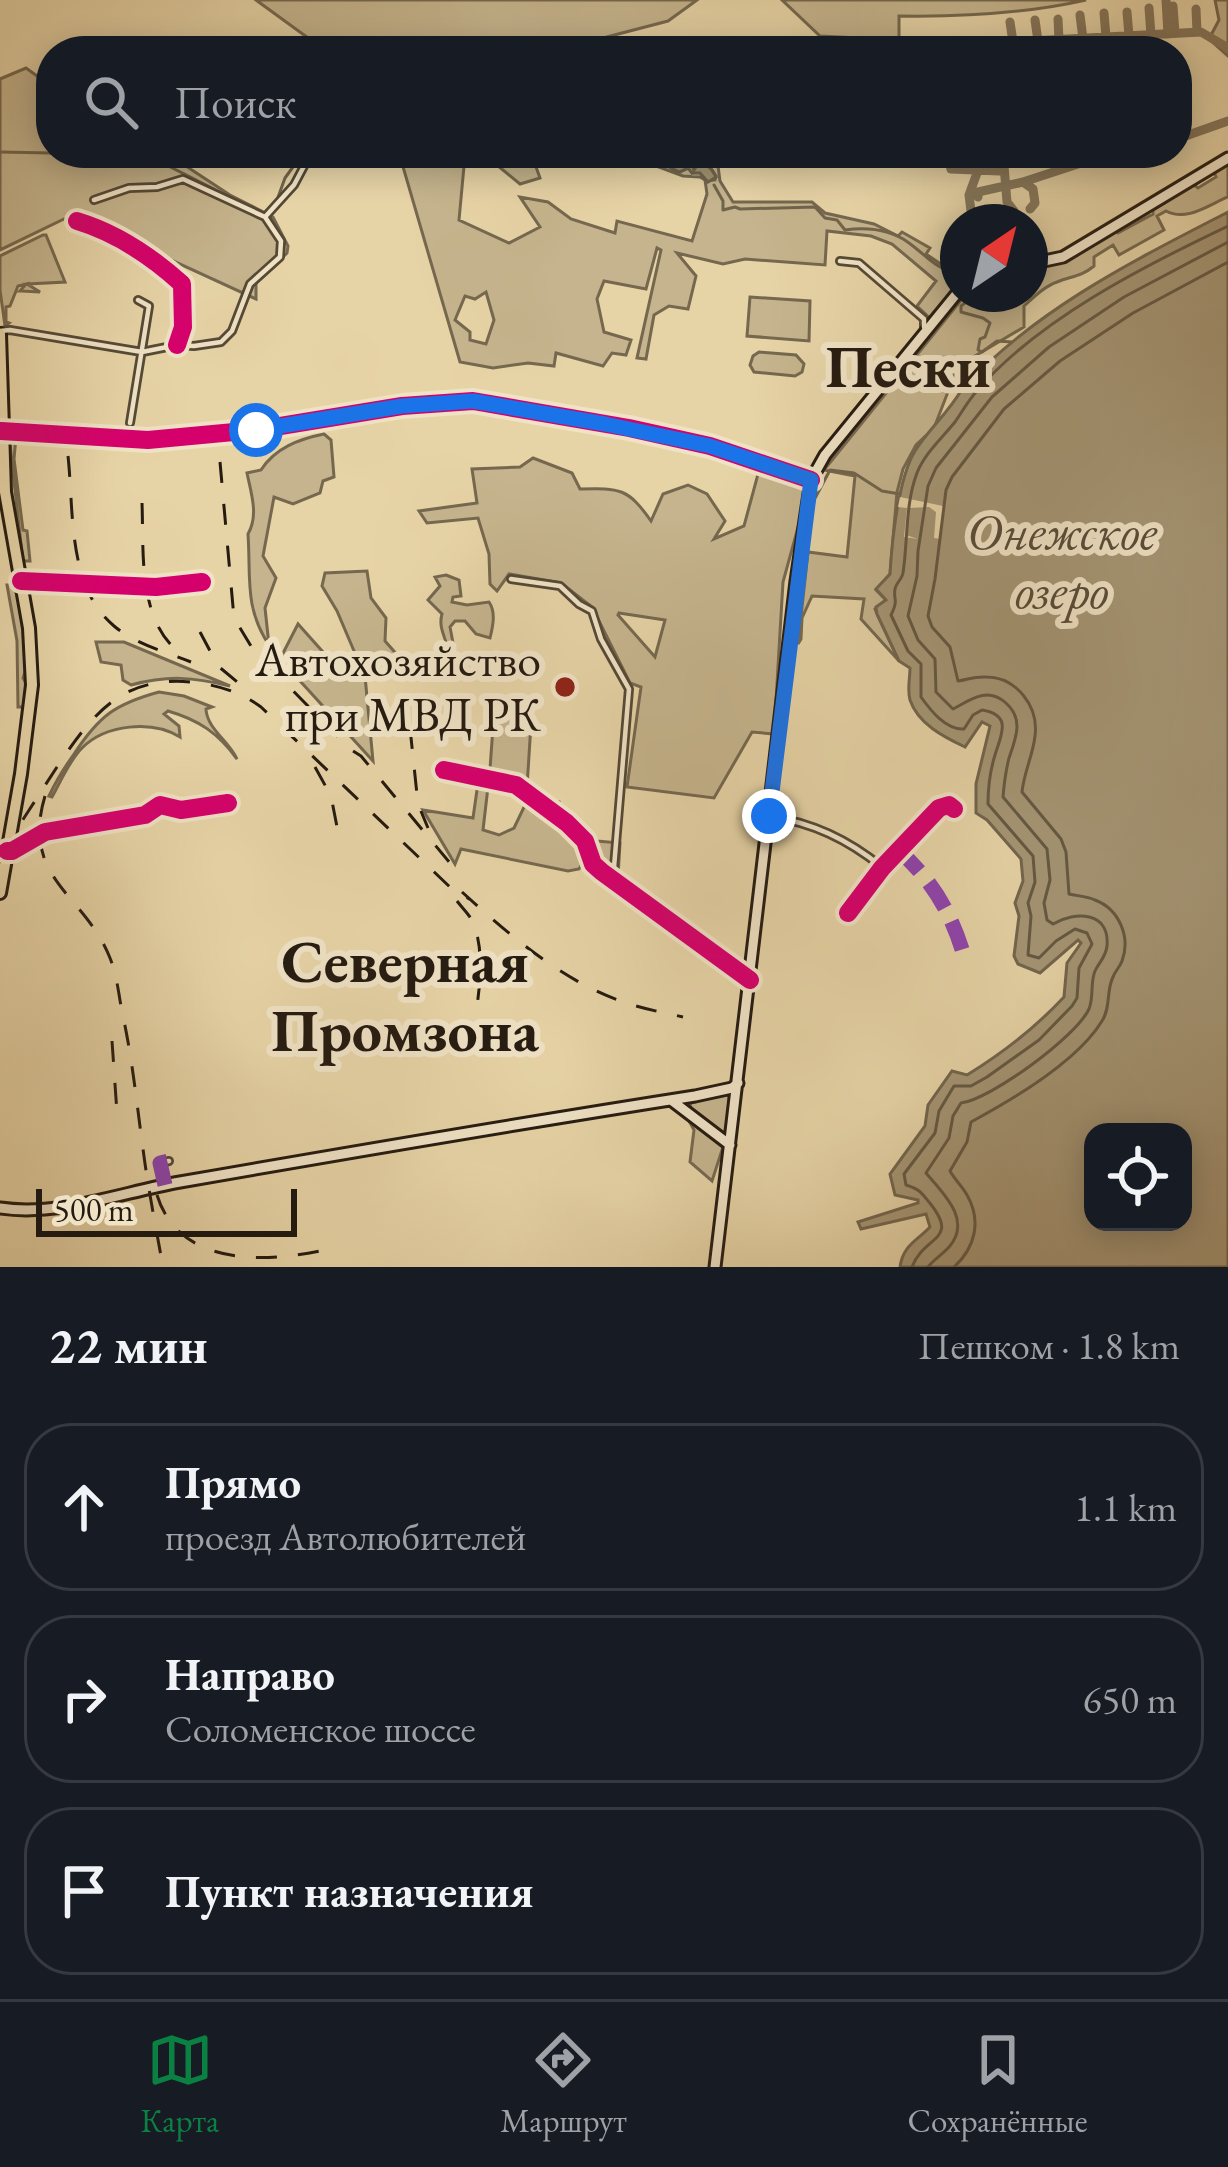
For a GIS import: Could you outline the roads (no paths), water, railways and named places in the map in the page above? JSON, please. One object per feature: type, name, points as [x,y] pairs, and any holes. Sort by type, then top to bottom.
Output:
[{"type":"main road","points":[[1048,260],[1063,257],[1228,158]]},
{"type":"main road","points":[[715,1267],[811,480],[825,454],[941,312]]},
{"type":"main road","points":[[0,332],[5,492],[31,646],[31,700],[0,893]]},
{"type":"main road","points":[[0,1208],[58,1206],[695,1096],[727,1090],[738,1082]]},
{"type":"main road","points":[[727,1090],[736,1100]]},
{"type":"main road","points":[[688,1111],[695,1096]]},
{"type":"main road","points":[[671,1100],[730,1145]]},
{"type":"main road","points":[[718,1135],[732,1131]]},
{"type":"street","points":[[265,217],[303,168]]},
{"type":"street","points":[[0,332],[142,352],[220,342],[232,331],[250,284],[280,257],[281,241],[265,217],[183,179],[157,187],[129,188],[94,200]]},
{"type":"street","points":[[76,221],[119,238],[182,284],[183,327],[177,345]]},
{"type":"street","points":[[840,262],[859,263],[924,320],[924,333]]},
{"type":"street","points":[[130,423],[149,306],[138,300]]},
{"type":"street","points":[[1,431],[148,440],[473,401],[710,446],[811,480]]},
{"type":"street","points":[[511,579],[560,586],[592,610],[629,689],[614,879]]},
{"type":"street","points":[[21,581],[156,587],[202,582]]},
{"type":"street","points":[[444,770],[516,785],[586,842],[593,864],[750,980]]},
{"type":"street","points":[[8,851],[45,832],[145,815],[160,806],[181,809],[227,803]]},
{"type":"street","points":[[848,913],[882,868],[939,808],[949,805],[954,809]]},
{"type":"street","points":[[769,816],[818,827],[882,868]]},
{"type":"street","points":[[166,1185],[160,1163],[169,1161]]},
{"type":"water","points":[[688,168],[710,168],[716,177],[708,182],[700,173]]},
{"type":"water","name":"Онежское озеро","points":[[1228,212],[1228,1267],[900,1267],[907,1248],[930,1227],[926,1214],[861,1229],[858,1222],[918,1203],[895,1195],[890,1174],[925,1126],[928,1105],[952,1071],[967,1075],[980,1067],[1064,997],[1067,963],[1081,943],[1078,940],[1040,973],[1018,964],[1014,956],[1019,916],[1015,903],[1023,881],[1021,859],[976,813],[976,784],[990,726],[982,722],[965,747],[925,723],[910,700],[910,668],[899,661],[877,614],[876,607],[886,600],[876,589],[890,574],[894,528],[909,463],[962,389],[1021,334],[1122,268]]},
{"type":"waterway","points":[[0,152],[36,153]]},
{"type":"waterway","points":[[172,168],[261,213]]},
{"type":"waterway","points":[[277,200],[292,168]]},
{"type":"waterway","points":[[714,185],[723,210],[815,207],[845,230],[894,235],[940,266]]},
{"type":"waterway","points":[[270,216],[276,230]]},
{"type":"waterway","points":[[961,312],[990,323],[978,350],[997,341],[1012,342]]},
{"type":"waterway","points":[[814,500],[830,470],[854,473],[882,491],[900,494]]},
{"type":"railway","points":[[68,456],[80,570],[99,610],[131,638],[191,662]]},
{"type":"railway","points":[[220,462],[234,618],[254,651],[361,756],[450,863]]},
{"type":"railway","points":[[142,503],[150,605],[167,641],[182,655]]},
{"type":"railway","points":[[200,632],[218,666],[248,691]]},
{"type":"railway","points":[[0,855],[99,713],[132,690],[151,684],[200,683],[232,691],[261,707],[452,889],[471,900]]},
{"type":"railway","points":[[410,728],[418,804],[428,828]]},
{"type":"railway","points":[[315,767],[331,796],[338,832]]},
{"type":"railway","points":[[45,796],[40,824],[48,867],[99,936],[115,973],[163,1267]]},
{"type":"railway","points":[[462,892],[516,939],[575,980],[626,1003],[683,1017]]},
{"type":"railway","points":[[457,901],[473,922],[479,946],[476,1013]]},
{"type":"railway","points":[[112,1041],[117,1113]]},
{"type":"railway","points":[[157,1195],[168,1219],[204,1247],[251,1257],[325,1250]]},
{"type":"place","name":"Автохозяйство при МВД РК","points":[[565,687]]},
{"type":"district","name":"Пески","points":[[908,366]]},
{"type":"district","name":"Северная Промзона","points":[[405,996]]}]
